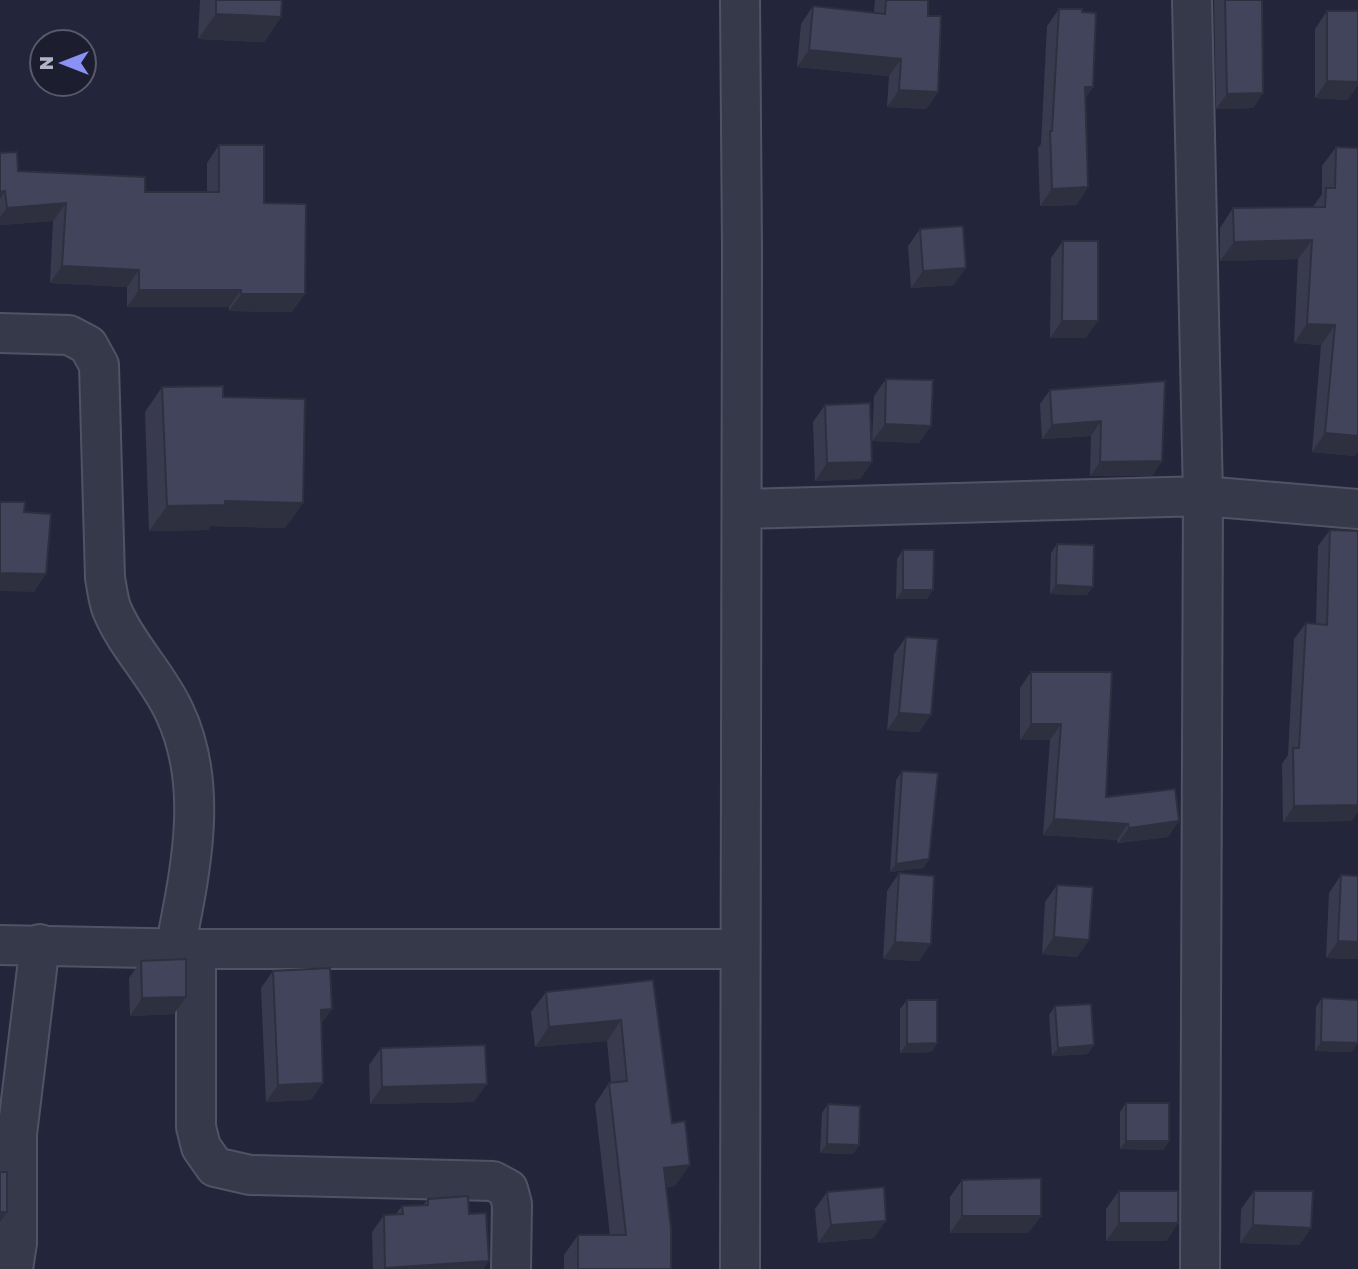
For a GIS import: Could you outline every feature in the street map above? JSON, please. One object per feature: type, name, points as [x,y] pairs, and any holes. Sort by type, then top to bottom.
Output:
[{"type":"street","points":[[740,0],[740,1269]]},
{"type":"street","points":[[1192,0],[1203,496],[1200,1269]]},
{"type":"street","points":[[0,333],[69,335],[88,345],[99,365],[105,578],[112,610],[175,711],[188,754],[195,806],[185,949],[195,1126],[201,1147],[215,1167],[250,1175],[493,1181],[508,1189],[512,1204],[511,1269]]},
{"type":"street","points":[[742,509],[1203,496],[1358,509]]},
{"type":"street","points":[[13,1269],[17,1243],[17,1134],[40,944]]},
{"type":"street","points":[[0,945],[185,949],[740,949]]},
{"type":"building","points":[[216,0],[282,0],[281,17],[216,14]]},
{"type":"building","points":[[886,0],[928,0],[928,16],[941,16],[938,92],[899,90],[901,59],[809,50],[813,6],[885,14]]},
{"type":"building","points":[[1225,0],[1262,0],[1263,93],[1227,94]]},
{"type":"building","points":[[1059,9],[1082,9],[1082,12],[1096,13],[1093,87],[1085,87],[1088,187],[1052,189],[1050,131]]},
{"type":"building","points":[[1327,11],[1358,11],[1358,82],[1327,81]]},
{"type":"building","points":[[219,145],[264,145],[264,203],[306,204],[305,294],[241,294],[241,290],[139,290],[139,270],[62,266],[66,203],[7,208],[5,191],[0,192],[0,153],[17,152],[18,171],[145,177],[145,192],[219,192]]},
{"type":"building","points":[[1336,147],[1358,148],[1358,436],[1325,433],[1335,325],[1307,324],[1312,240],[1234,242],[1233,208],[1325,207],[1326,188],[1335,188]]},
{"type":"building","points":[[963,226],[966,268],[923,271],[920,229]]},
{"type":"building","points":[[1063,241],[1098,241],[1098,321],[1062,321]]},
{"type":"building","points":[[886,379],[933,380],[931,426],[885,424]]},
{"type":"building","points":[[1165,381],[1162,461],[1100,462],[1101,421],[1052,425],[1050,390]]},
{"type":"building","points":[[223,386],[223,397],[305,399],[303,503],[225,501],[225,505],[167,506],[162,387]]},
{"type":"building","points":[[870,403],[872,462],[827,463],[825,405]]},
{"type":"building","points":[[0,502],[25,502],[24,512],[51,514],[46,574],[0,573]]},
{"type":"building","points":[[1330,530],[1358,531],[1358,805],[1294,806],[1293,748],[1299,748],[1306,623],[1327,625]]},
{"type":"building","points":[[1057,544],[1094,545],[1093,587],[1056,585]]},
{"type":"building","points":[[903,550],[934,550],[933,590],[903,590]]},
{"type":"building","points":[[906,637],[938,639],[931,715],[899,713]]},
{"type":"building","points":[[1031,672],[1112,672],[1106,797],[1175,789],[1179,821],[1129,828],[1128,824],[1054,819],[1061,724],[1031,724]]},
{"type":"building","points":[[902,771],[938,773],[929,859],[896,864]]},
{"type":"building","points":[[899,873],[934,876],[931,944],[895,942]]},
{"type":"building","points":[[1341,875],[1358,876],[1358,942],[1338,941]]},
{"type":"building","points":[[1057,885],[1093,887],[1089,940],[1054,937]]},
{"type":"building","points":[[186,959],[186,997],[142,998],[141,961]]},
{"type":"building","points":[[330,968],[332,1009],[321,1010],[323,1083],[278,1085],[273,971]]},
{"type":"building","points":[[653,980],[672,1123],[685,1121],[690,1165],[664,1168],[671,1229],[671,1269],[578,1269],[578,1235],[626,1235],[609,1083],[627,1081],[621,1020],[549,1027],[546,992]]},
{"type":"building","points":[[1322,998],[1358,1000],[1358,1043],[1321,1042]]},
{"type":"building","points":[[907,1000],[937,1000],[937,1043],[907,1044]]},
{"type":"building","points":[[1091,1004],[1094,1045],[1058,1048],[1055,1006]]},
{"type":"building","points":[[485,1045],[487,1084],[382,1087],[381,1048]]},
{"type":"building","points":[[1126,1103],[1169,1103],[1169,1141],[1126,1141]]},
{"type":"building","points":[[828,1104],[860,1106],[859,1145],[827,1144]]},
{"type":"building","points":[[0,1172],[7,1172],[7,1212],[0,1212]]},
{"type":"building","points":[[1041,1178],[1041,1216],[962,1216],[962,1180]]},
{"type":"building","points":[[884,1187],[886,1221],[831,1225],[827,1192]]},
{"type":"building","points":[[1119,1191],[1178,1191],[1178,1223],[1119,1223]]},
{"type":"building","points":[[1254,1191],[1313,1191],[1311,1228],[1253,1225]]},
{"type":"building","points":[[468,1196],[469,1214],[486,1213],[489,1261],[385,1268],[384,1215],[403,1214],[402,1206],[428,1205],[428,1199]]}]
